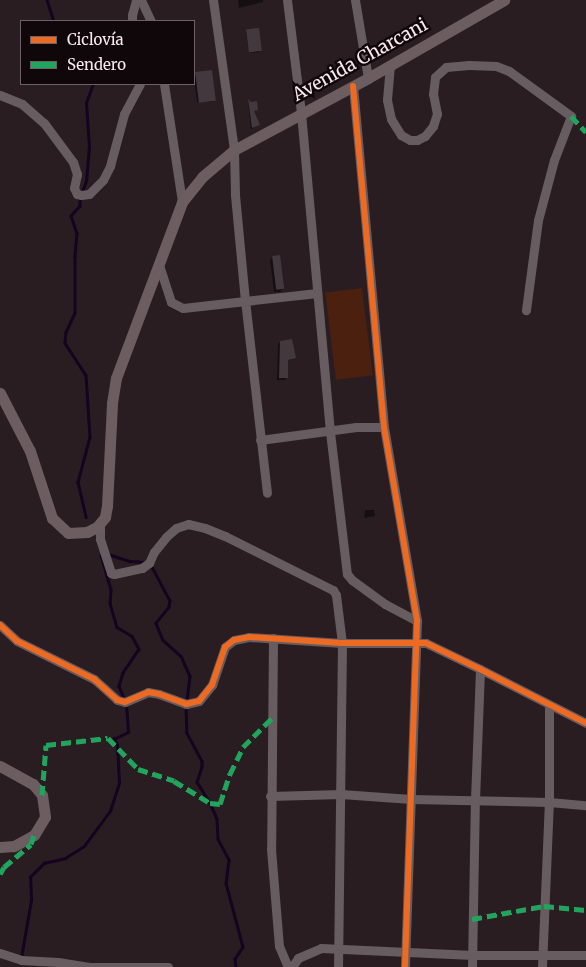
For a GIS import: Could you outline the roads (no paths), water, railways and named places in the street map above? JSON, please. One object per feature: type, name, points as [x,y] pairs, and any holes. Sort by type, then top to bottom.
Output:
[{"type":"main road","name":"Avenida Charcani","points":[[95,528],[105,517],[112,403],[116,378],[182,202],[202,177],[234,150],[368,78],[504,0]]},
{"type":"main road","points":[[0,393],[30,452],[52,518],[68,533],[95,528]]},
{"type":"main road","points":[[0,766],[33,784],[42,795],[45,817],[34,835],[14,846],[0,847]]},
{"type":"street","points":[[132,20],[136,0]]},
{"type":"street","points":[[141,0],[151,20]]},
{"type":"street","points":[[213,0],[234,150],[235,195],[245,300],[267,493]]},
{"type":"street","points":[[287,0],[301,113],[330,432],[348,574],[352,580],[385,604],[417,622]]},
{"type":"street","points":[[355,0],[368,78]]},
{"type":"street","points":[[390,65],[387,100],[391,119],[401,135],[410,140],[417,140],[425,136],[433,126],[437,114],[433,94],[435,77],[446,67],[469,65],[496,66],[509,71],[571,116],[554,160],[538,220],[526,310]]},
{"type":"street","points":[[0,95],[22,104],[44,123],[73,162],[77,174],[74,188],[77,194],[81,195],[89,194],[103,180],[110,166],[124,114],[139,85]]},
{"type":"street","points":[[164,85],[182,202]]},
{"type":"street","points":[[353,86],[384,427],[417,622],[405,967]]},
{"type":"street","points":[[159,265],[171,302],[183,308],[318,293]]},
{"type":"street","points":[[260,440],[356,427],[384,427]]},
{"type":"street","points":[[95,528],[111,573],[114,574],[142,568],[149,563],[154,552],[166,537],[182,525],[205,528],[225,536],[333,590],[339,602],[342,643],[338,967]]},
{"type":"street","points":[[0,625],[17,641],[94,679],[117,700],[125,702],[148,692],[160,694],[186,704],[199,701],[212,686],[225,647],[234,640],[248,637],[342,643],[415,643],[426,644],[480,669],[549,706],[586,723]]},
{"type":"street","points":[[272,638],[270,796],[272,849],[279,946],[288,967]]},
{"type":"street","points":[[472,967],[480,669]]},
{"type":"street","points":[[542,967],[549,802],[549,706]]},
{"type":"street","points":[[270,796],[341,794],[586,805]]},
{"type":"street","points":[[292,967],[298,958],[321,948],[473,955],[586,955]]},
{"type":"street","points":[[0,952],[25,963],[58,962],[91,967],[168,967]]},
{"type":"waterway","points":[[47,0],[54,20]]},
{"type":"waterway","points":[[82,192],[86,181],[89,147],[86,103],[93,85]]},
{"type":"waterway","points":[[80,197],[80,206],[71,216],[77,233],[75,313],[66,332],[65,343],[86,375],[90,437],[78,482],[86,517]]},
{"type":"waterway","points":[[108,554],[130,561],[144,562]]},
{"type":"waterway","points":[[101,555],[111,590],[110,603],[117,627],[132,636],[139,649],[123,673],[119,686],[124,698]]},
{"type":"waterway","points":[[151,565],[170,600],[169,607],[156,623],[163,640],[181,656],[190,676],[187,701]]},
{"type":"waterway","points":[[21,958],[31,900],[30,877],[44,863],[65,858],[84,846],[110,811],[119,783],[117,745],[114,739],[128,732],[126,703]]},
{"type":"waterway","points":[[186,706],[187,733],[202,761],[197,782],[217,819],[218,839],[229,860],[226,883],[243,947],[235,959],[236,967]]}]
